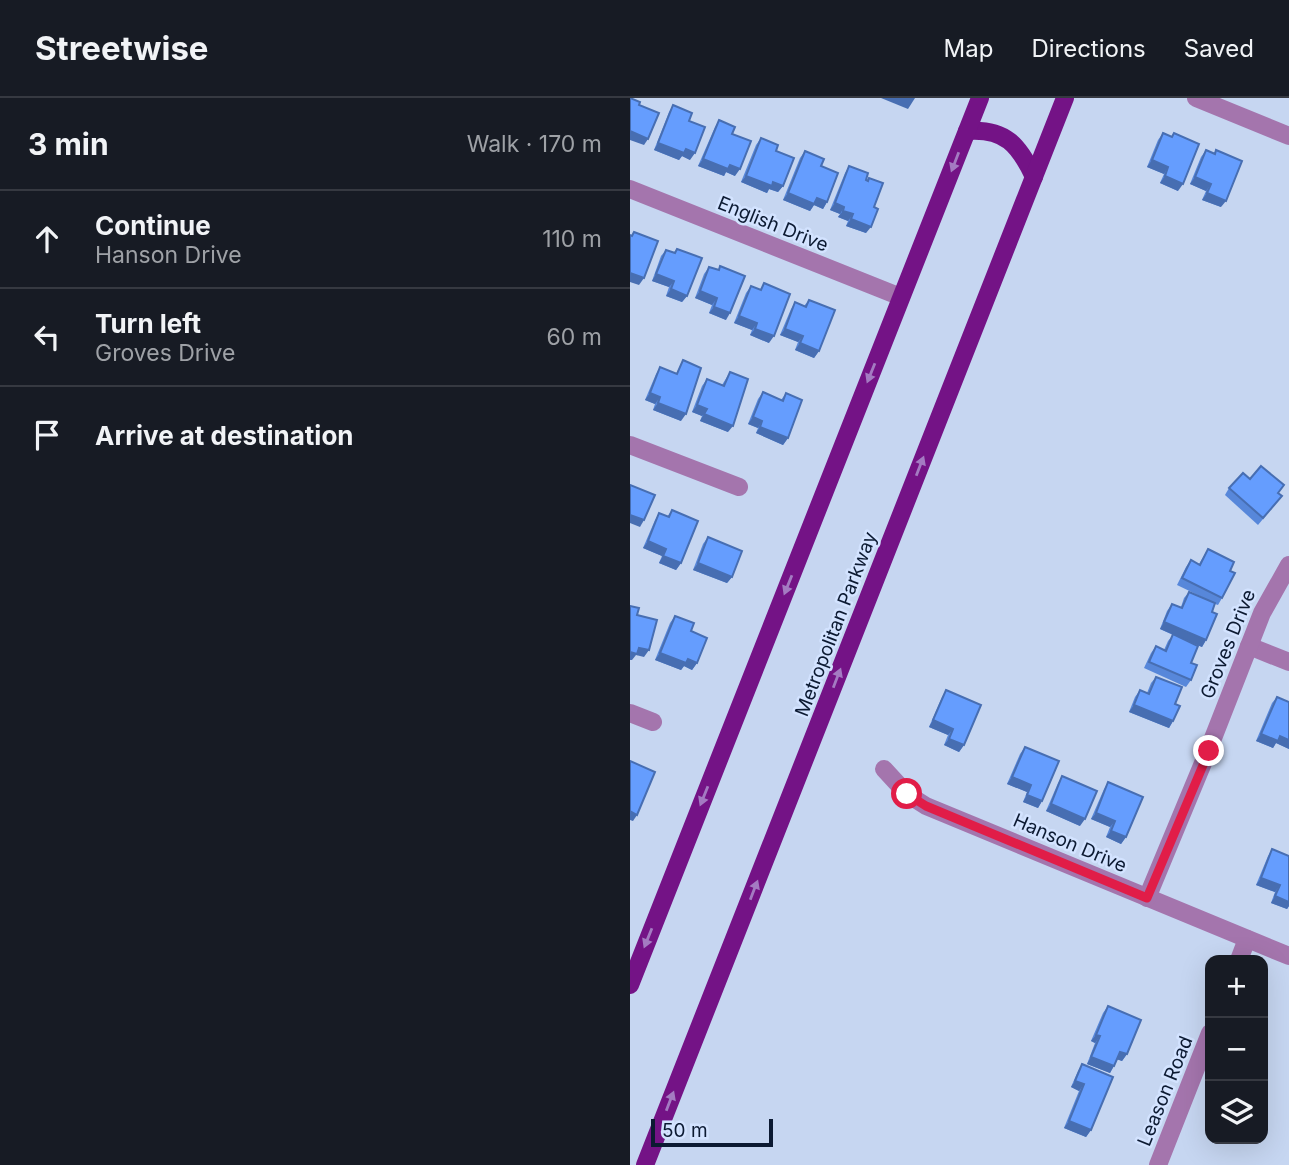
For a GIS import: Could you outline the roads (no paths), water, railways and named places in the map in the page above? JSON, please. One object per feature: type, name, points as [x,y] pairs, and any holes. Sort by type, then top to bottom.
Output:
[{"type":"main road","points":[[631,977],[980,98]]},
{"type":"main road","name":"Metropolitan Parkway","points":[[645,1165],[1065,98]]},
{"type":"main road","points":[[967,131],[982,130],[1006,137],[1024,156],[1034,177]]},
{"type":"street","points":[[1196,98],[1289,136]]},
{"type":"street","name":"English Drive","points":[[630,190],[901,297]]},
{"type":"street","points":[[630,445],[738,487]]},
{"type":"street","name":"Groves Drive","points":[[1147,898],[1209,751],[1249,646],[1270,597],[1289,565]]},
{"type":"street","points":[[1249,646],[1289,662]]},
{"type":"street","points":[[630,713],[653,722]]},
{"type":"street","name":"Hanson Drive","points":[[884,769],[907,794],[926,806],[1289,956]]},
{"type":"street","points":[[1241,955],[1247,939]]},
{"type":"street","name":"Leason Road","points":[[1158,1165],[1205,1046]]}]
